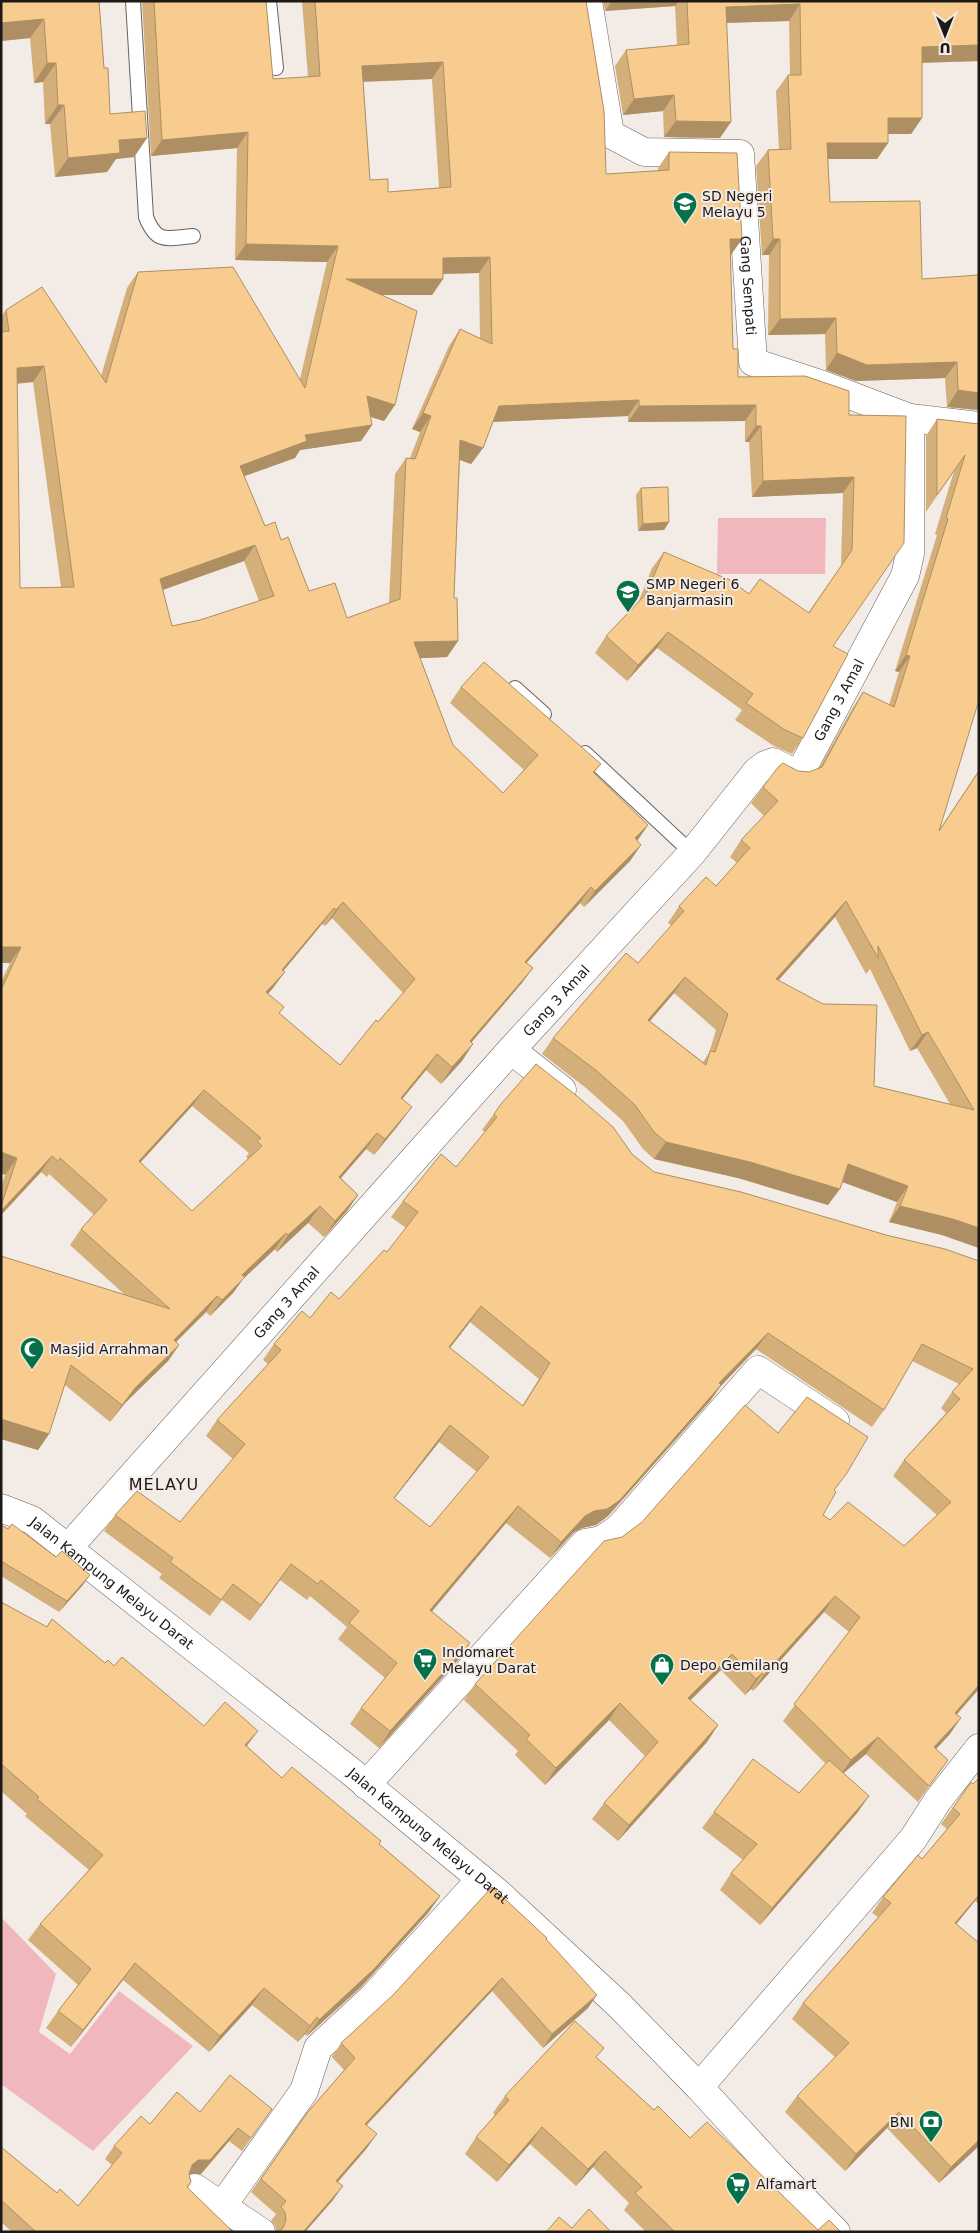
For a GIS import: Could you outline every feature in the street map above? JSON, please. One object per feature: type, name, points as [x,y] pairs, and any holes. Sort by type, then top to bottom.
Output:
[{"type":"street","name":"Gang Sempati","points":[[588,1],[610,134],[644,152],[740,154],[753,362],[823,385],[910,418],[979,426]]},
{"type":"street","name":"Gang 3 Amal","points":[[67,1549],[511,1050],[692,853],[757,771],[773,762],[794,774],[801,771],[905,576],[910,554],[910,418]]},
{"type":"street","points":[[511,1050],[583,1107]]},
{"type":"street","points":[[366,1785],[585,1543],[602,1540],[619,1528],[758,1370],[855,1434]]},
{"type":"street","name":"Jalan Kampung Melayu Darat","points":[[1,1508],[32,1520],[366,1785],[481,1879],[619,2005],[836,2232]]},
{"type":"street","points":[[699,2087],[913,1840],[938,1800],[976,1756]]},
{"type":"street","points":[[222,2206],[304,2091],[318,2048],[373,1997],[481,1879]]},
{"type":"street","points":[[196,2188],[261,2232]]},
{"type":"lane","points":[[133,1],[146,218],[152,232],[162,238],[193,236]]},
{"type":"lane","points":[[269,1],[276,68]]},
{"type":"lane","points":[[515,688],[550,721]]},
{"type":"lane","points":[[572,741],[692,853]]},
{"type":"shaded area","points":[[718,518],[826,518],[825,574],[717,574]]},
{"type":"shaded area","points":[[1,1917],[56,1974],[39,2032],[70,2054],[119,1991],[193,2046],[93,2151],[1,2084]]},
{"type":"building","points":[[1,1],[99,1],[104,68],[108,68],[110,114],[145,111],[147,138],[119,140],[120,153],[68,158],[64,105],[58,105],[56,63],[47,63],[44,19],[1,23]]},
{"type":"building","points":[[154,1],[266,1],[273,79],[320,76],[315,1],[586,1],[604,111],[606,174],[669,170],[669,152],[737,153],[742,239],[730,239],[733,349],[738,349],[738,377],[805,376],[849,391],[849,415],[906,416],[904,543],[833,646],[848,654],[803,738],[785,730],[746,703],[753,694],[668,632],[638,665],[606,636],[646,594],[664,552],[730,580],[749,594],[760,579],[809,613],[852,550],[854,477],[763,481],[761,426],[756,426],[756,405],[639,406],[639,400],[499,406],[483,448],[460,440],[454,598],[457,598],[458,641],[414,642],[453,745],[503,793],[538,755],[461,687],[484,662],[601,764],[593,772],[648,825],[635,838],[641,845],[595,891],[591,887],[525,962],[533,968],[470,1041],[473,1044],[452,1067],[437,1054],[401,1098],[412,1107],[385,1139],[377,1133],[339,1177],[358,1195],[335,1221],[320,1206],[288,1235],[286,1233],[242,1275],[245,1277],[222,1300],[217,1296],[174,1340],[179,1345],[136,1387],[122,1405],[71,1365],[49,1434],[1,1419],[1,1256],[170,1309],[81,1229],[107,1200],[60,1158],[58,1161],[52,1156],[1,1211],[17,1158],[1,1152],[1,990],[21,947],[1,947],[1,332],[9,331],[6,310],[42,287],[106,383],[138,272],[233,267],[305,388],[338,246],[246,244],[248,132],[162,140]],"holes":[[[443,62],[451,187],[388,192],[388,179],[370,180],[362,66]],[[490,257],[492,344],[460,329],[423,413],[431,416],[415,459],[406,458],[400,599],[347,618],[335,583],[309,591],[288,537],[281,540],[275,522],[265,526],[240,466],[307,441],[305,435],[372,425],[367,396],[395,405],[417,311],[346,279],[443,279],[443,258]],[[44,366],[74,587],[20,588],[17,368]],[[255,545],[274,596],[200,620],[172,626],[160,579]],[[343,902],[415,979],[378,1022],[376,1020],[340,1065],[279,1013],[284,1007],[266,992],[285,972],[282,970],[334,908],[336,910]],[[204,1090],[261,1138],[257,1141],[262,1146],[192,1211],[139,1161]]]},
{"type":"building","points":[[687,1],[979,1],[979,45],[922,47],[922,118],[888,118],[888,143],[827,143],[830,202],[920,201],[922,279],[979,275],[979,393],[958,390],[957,362],[867,365],[837,353],[836,318],[780,319],[780,239],[773,239],[768,150],[791,149],[788,75],[801,75],[800,4],[726,7],[731,122],[676,121],[674,95],[634,99],[626,50],[689,44]]},
{"type":"building","points":[[937,419],[979,424],[979,700],[939,831],[979,771],[979,1228],[953,1219],[900,1206],[908,1186],[848,1164],[840,1189],[750,1162],[666,1142],[654,1132],[635,1105],[597,1071],[553,1038],[626,953],[638,963],[684,911],[679,906],[706,877],[716,886],[750,848],[741,840],[778,801],[763,787],[779,766],[783,763],[798,771],[809,772],[822,767],[863,692],[894,707],[910,656],[906,655],[948,519],[946,518],[965,455],[937,495]],"holes":[[[846,901],[878,958],[878,946],[922,1035],[928,1032],[974,1110],[874,1086],[877,1005],[823,1004],[776,979]],[[685,977],[728,1014],[715,1052],[710,1051],[706,1065],[648,1020]]]},
{"type":"building","points":[[668,487],[669,522],[643,524],[641,488]]},
{"type":"building","points":[[536,1064],[613,1127],[632,1154],[654,1172],[741,1192],[886,1235],[945,1249],[979,1261],[979,1685],[955,1713],[961,1718],[934,1747],[948,1760],[929,1786],[878,1737],[851,1760],[794,1704],[860,1617],[835,1596],[764,1675],[762,1673],[756,1679],[732,1654],[688,1698],[718,1725],[629,1825],[604,1803],[658,1742],[620,1703],[556,1768],[526,1739],[530,1735],[475,1684],[604,1541],[622,1537],[642,1522],[745,1405],[778,1433],[807,1397],[868,1437],[847,1473],[834,1490],[836,1492],[823,1515],[830,1520],[848,1502],[904,1546],[951,1502],[904,1460],[960,1399],[952,1392],[973,1369],[922,1344],[884,1410],[768,1333],[719,1383],[721,1385],[620,1500],[607,1509],[594,1511],[585,1516],[561,1542],[518,1506],[430,1610],[470,1643],[390,1731],[361,1708],[397,1663],[349,1623],[359,1611],[321,1580],[318,1584],[291,1564],[261,1605],[233,1584],[221,1600],[170,1562],[173,1558],[115,1515],[137,1491],[180,1522],[245,1444],[217,1420],[281,1350],[274,1344],[302,1311],[310,1318],[331,1292],[339,1299],[384,1250],[387,1252],[418,1212],[403,1201],[441,1154],[456,1167],[497,1117],[494,1114]],"holes":[[[481,1306],[550,1363],[523,1406],[449,1347]],[[450,1425],[489,1457],[430,1527],[394,1498]]]},
{"type":"building","points":[[12,1524],[56,1557],[62,1551],[90,1575],[67,1601],[1,1561],[1,1525],[8,1529]]},
{"type":"building","points":[[1,1602],[47,1627],[52,1619],[105,1663],[108,1660],[114,1666],[122,1657],[204,1726],[225,1702],[258,1731],[245,1745],[282,1778],[292,1767],[381,1841],[379,1844],[440,1896],[374,1969],[319,2020],[317,2017],[310,2026],[264,1988],[220,2036],[135,1963],[83,2030],[58,2011],[91,1969],[40,1924],[103,1855],[37,1799],[39,1797],[1,1764]]},
{"type":"building","points":[[753,1759],[799,1793],[829,1760],[869,1796],[772,1908],[731,1873],[757,1844],[714,1812]]},
{"type":"building","points":[[979,1778],[979,1895],[955,1923],[979,1943],[979,2140],[951,2167],[899,2112],[856,2154],[797,2096],[849,2043],[803,2003],[891,1903],[883,1897],[918,1855],[922,1859],[960,1814],[953,1808],[971,1782],[973,1784]]},
{"type":"building","points":[[492,1887],[547,1938],[597,1995],[552,2034],[502,1978],[365,2124],[377,2134],[336,2181],[343,2186],[303,2232],[278,2232],[283,2228],[286,2220],[285,2212],[281,2207],[286,2201],[261,2179],[307,2113],[355,2058],[341,2043],[394,1994]]},
{"type":"building","points":[[575,2021],[604,2048],[596,2057],[654,2110],[658,2106],[690,2138],[707,2122],[818,2230],[829,2220],[841,2232],[675,2232],[635,2193],[642,2187],[605,2151],[588,2169],[542,2127],[509,2165],[476,2137],[509,2100],[505,2096]]},
{"type":"building","points":[[230,2075],[272,2109],[251,2138],[238,2128],[210,2160],[198,2160],[192,2165],[189,2174],[191,2182],[187,2187],[233,2232],[36,2232],[1,2200],[1,2147],[57,2193],[60,2189],[78,2206],[122,2153],[114,2146],[141,2116],[150,2124],[177,2092],[200,2112]]},
{"type":"building","points":[[589,2209],[611,2232],[546,2232],[559,2217],[572,2228]]},
{"type":"place","name":"SD Negeri Melayu 5","points":[[685,225]]},
{"type":"place","name":"SMP Negeri 6 Banjarmasin","points":[[628,613]]},
{"type":"place","name":"Masjid Arrahman","points":[[32,1370]]},
{"type":"place","name":"Indomaret Melayu Darat","points":[[425,1681]]},
{"type":"place","name":"Depo Gemilang","points":[[662,1686]]},
{"type":"place","name":"BNI","points":[[931,2143]]},
{"type":"place","name":"Alfamart","points":[[738,2205]]},
{"type":"district","name":"MELAYU","points":[[164,1484]]}]
